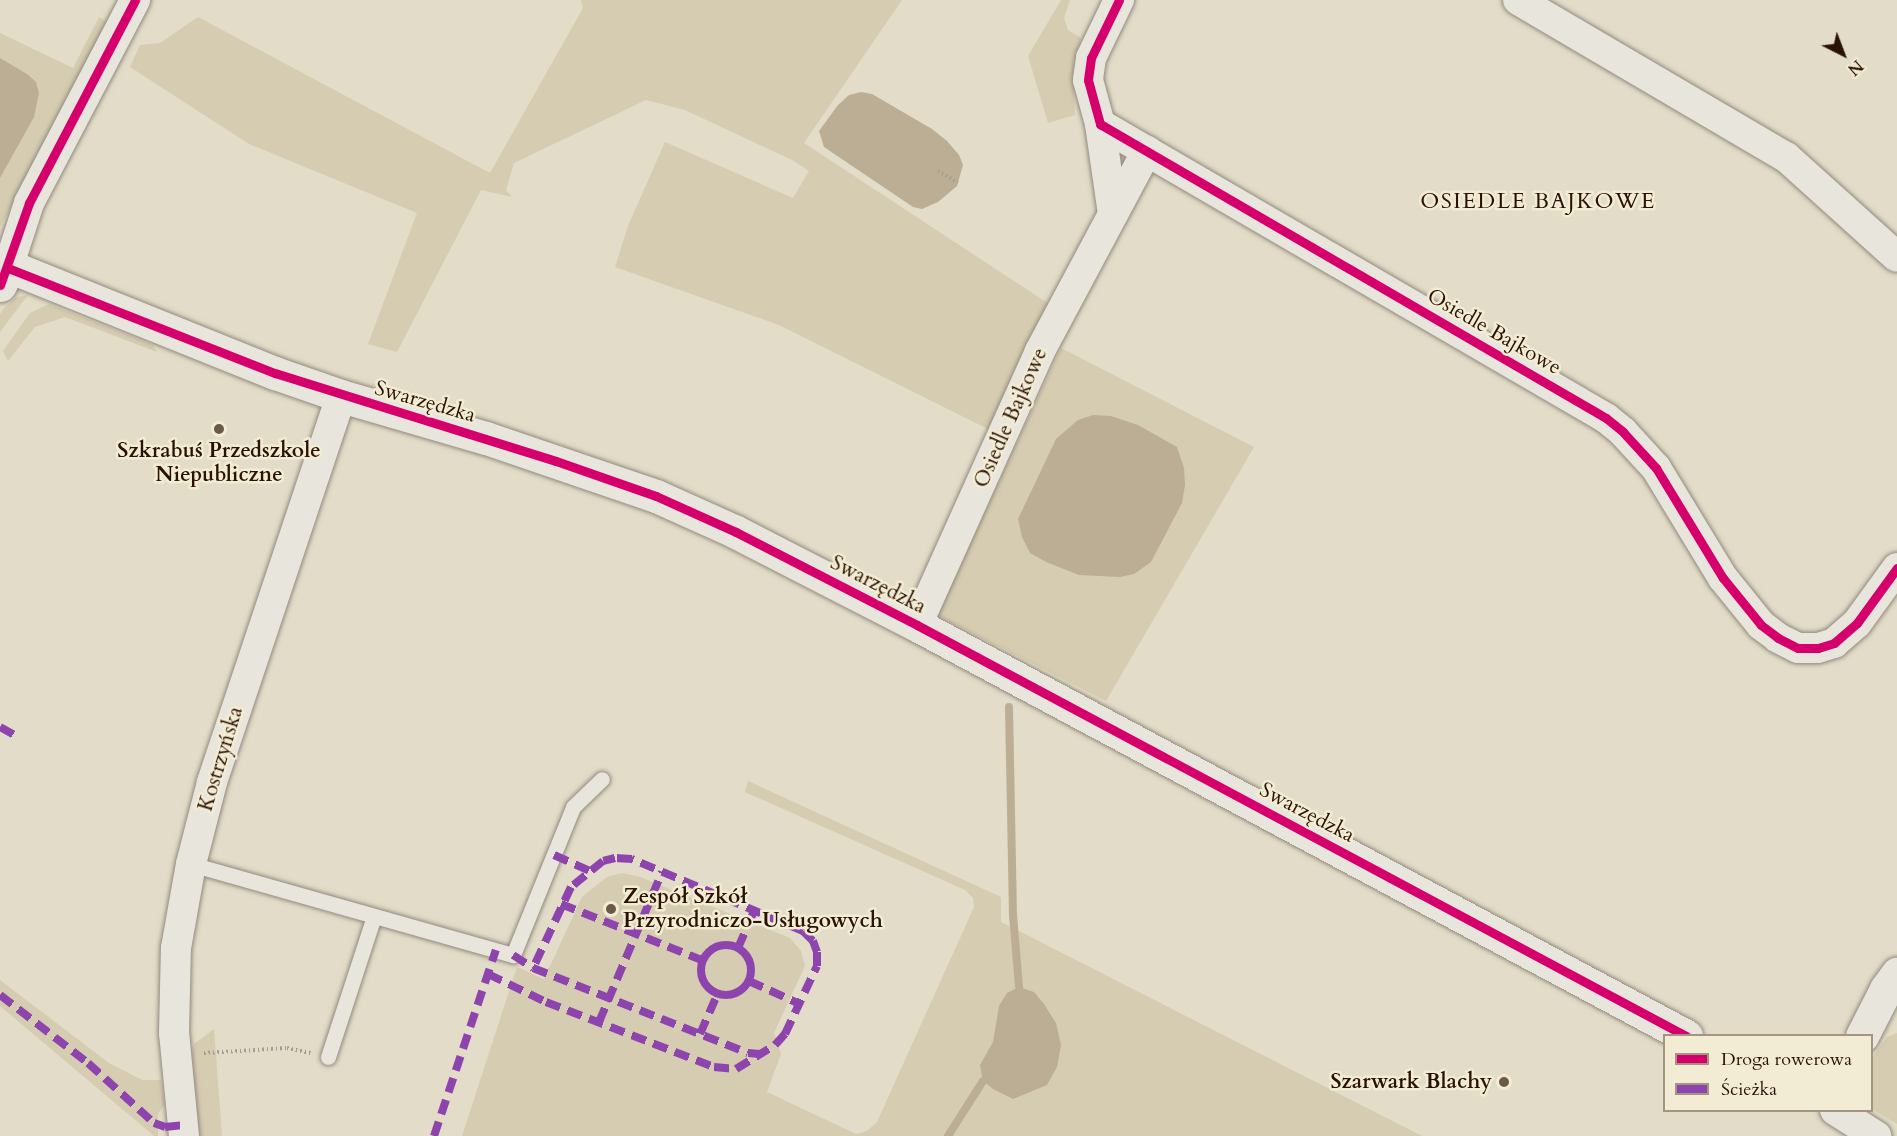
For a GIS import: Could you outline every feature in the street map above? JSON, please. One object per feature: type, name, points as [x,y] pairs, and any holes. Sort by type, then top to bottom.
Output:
[{"type":"street","points":[[2,279],[29,203],[135,0]]},
{"type":"street","points":[[1113,214],[1100,124],[1091,101],[1088,80],[1091,58],[1119,0]]},
{"type":"street","points":[[1518,0],[1786,157],[1897,257]]},
{"type":"street","name":"Osiedle Bajkowe","points":[[1100,124],[1606,418],[1623,432],[1656,468],[1723,578],[1761,625],[1778,638],[1798,648],[1818,648],[1834,643],[1857,623],[1897,568]]},
{"type":"street","name":"Osiedle Bajkowe","points":[[917,625],[1040,351],[1147,151]]},
{"type":"street","name":"Swarzędzka","points":[[2,279],[341,396],[450,427],[656,496],[736,532],[917,625],[1684,1034]]},
{"type":"street","name":"Kostrzyńska","points":[[184,1136],[175,1056],[176,948],[191,864],[212,782],[341,396]]},
{"type":"street","points":[[1863,1034],[1893,985]]},
{"type":"street","points":[[1838,1112],[1876,1136]]},
{"type":"lane","points":[[191,864],[513,955],[573,807],[602,779]]},
{"type":"lane","points":[[328,1057],[374,916]]},
{"type":"path","points":[[938,171],[958,183]]},
{"type":"path","points":[[175,1056],[287,1048],[328,1057]]},
{"type":"shaded area","points":[[581,0],[902,0],[804,143],[1049,304],[988,429],[779,325],[615,267],[628,226],[665,142],[793,198],[809,171],[792,160],[685,110],[646,100],[514,163],[506,190],[512,197],[481,190],[397,352],[368,344],[417,213],[249,144],[130,67],[140,45],[160,43],[198,17],[490,173],[583,8]]},
{"type":"shaded area","points":[[1061,0],[1070,0],[1064,18],[1068,30],[1081,38],[1073,73],[1075,115],[1048,123],[1028,56]]},
{"type":"shaded area","points":[[99,17],[107,22],[44,147],[0,227],[0,33],[73,68]]},
{"type":"shaded area","points":[[0,58],[36,82],[39,93],[34,117],[0,178]]},
{"type":"shaded area","points":[[861,92],[872,94],[932,129],[947,141],[959,155],[963,165],[957,186],[938,202],[922,209],[913,207],[824,147],[819,131],[838,105],[849,95]]},
{"type":"shaded area","points":[[28,295],[0,332],[0,314],[5,307],[17,297]]},
{"type":"shaded area","points":[[49,304],[153,345],[157,352],[65,317],[35,327],[8,361],[3,351],[30,313]]},
{"type":"shaded area","points":[[1061,348],[1254,447],[1106,701],[937,615]]},
{"type":"shaded area","points":[[1093,415],[1111,416],[1138,425],[1177,447],[1184,468],[1185,485],[1182,503],[1151,562],[1134,574],[1120,577],[1079,575],[1030,553],[1022,537],[1018,519],[1056,439],[1078,420]]},
{"type":"shaded area","points":[[748,781],[1001,897],[1001,922],[1422,1136],[462,1136],[517,967],[544,979],[582,897],[607,877],[622,873],[640,877],[790,938],[801,951],[805,966],[774,1033],[781,1054],[767,1092],[856,1134],[867,1131],[877,1122],[974,907],[973,898],[965,890],[745,792]]},
{"type":"shaded area","points":[[0,980],[109,1063],[142,1080],[161,1080],[165,1104],[158,1114],[158,1136],[154,1136],[0,1006]]},
{"type":"shaded area","points":[[1019,987],[1034,992],[1044,1004],[1056,1023],[1061,1045],[1057,1067],[1047,1085],[1013,1099],[983,1081],[980,1065],[993,1042],[999,1006],[1007,993]]},
{"type":"shaded area","points":[[214,1029],[222,1136],[197,1136],[189,1062],[194,1044]]},
{"type":"shaded area","points":[[1897,1033],[1897,1124],[1873,1110],[1873,1057],[1887,1037]]},
{"type":"waterway","points":[[1009,707],[1013,915],[1019,987]]},
{"type":"waterway","points":[[948,1136],[983,1081]]},
{"type":"marked path","points":[[0,727],[18,737]]},
{"type":"marked path","points":[[554,855],[590,871]]},
{"type":"marked path","points":[[488,974],[546,1002],[714,1067],[736,1069],[775,1045],[785,1034],[817,966],[817,952],[813,941],[803,931],[632,859],[615,858],[603,861],[571,887],[533,968]]},
{"type":"marked path","points":[[599,1022],[662,872]]},
{"type":"marked path","points":[[561,904],[702,960]]},
{"type":"marked path","points":[[738,948],[754,911]]},
{"type":"marked path","points":[[721,945],[731,945],[744,952],[751,965],[751,970],[751,975],[744,988],[731,995],[721,995],[712,991],[705,984],[701,975],[701,965],[705,956],[712,949],[721,945]]},
{"type":"marked path","points":[[434,1136],[496,950]]},
{"type":"marked path","points":[[513,955],[533,968],[748,1053],[760,1054]]},
{"type":"marked path","points":[[749,981],[800,1004]]},
{"type":"marked path","points":[[0,995],[88,1063],[154,1123],[165,1127],[183,1125]]},
{"type":"marked path","points":[[700,1034],[717,995]]},
{"type":"cycle path","points":[[0,285],[29,203],[135,0]]},
{"type":"cycle path","points":[[1119,0],[1091,58],[1088,80],[1100,124],[1606,418],[1623,432],[1656,468],[1723,578],[1761,625],[1778,638],[1798,648],[1818,648],[1834,643],[1857,623],[1897,568]]},
{"type":"cycle path","points":[[8,268],[275,373],[556,461],[656,496],[736,532],[917,625],[1682,1034]]},
{"type":"place","name":"Szkrabuś Przedszkole Niepubliczne","points":[[219,429]]},
{"type":"place","name":"Zespół Szkół Przyrodniczo-Usługowych","points":[[611,909]]},
{"type":"place","name":"Szarwark Blachy","points":[[1504,1082]]},
{"type":"district","name":"OSIEDLE BAJKOWE","points":[[1538,202]]}]
